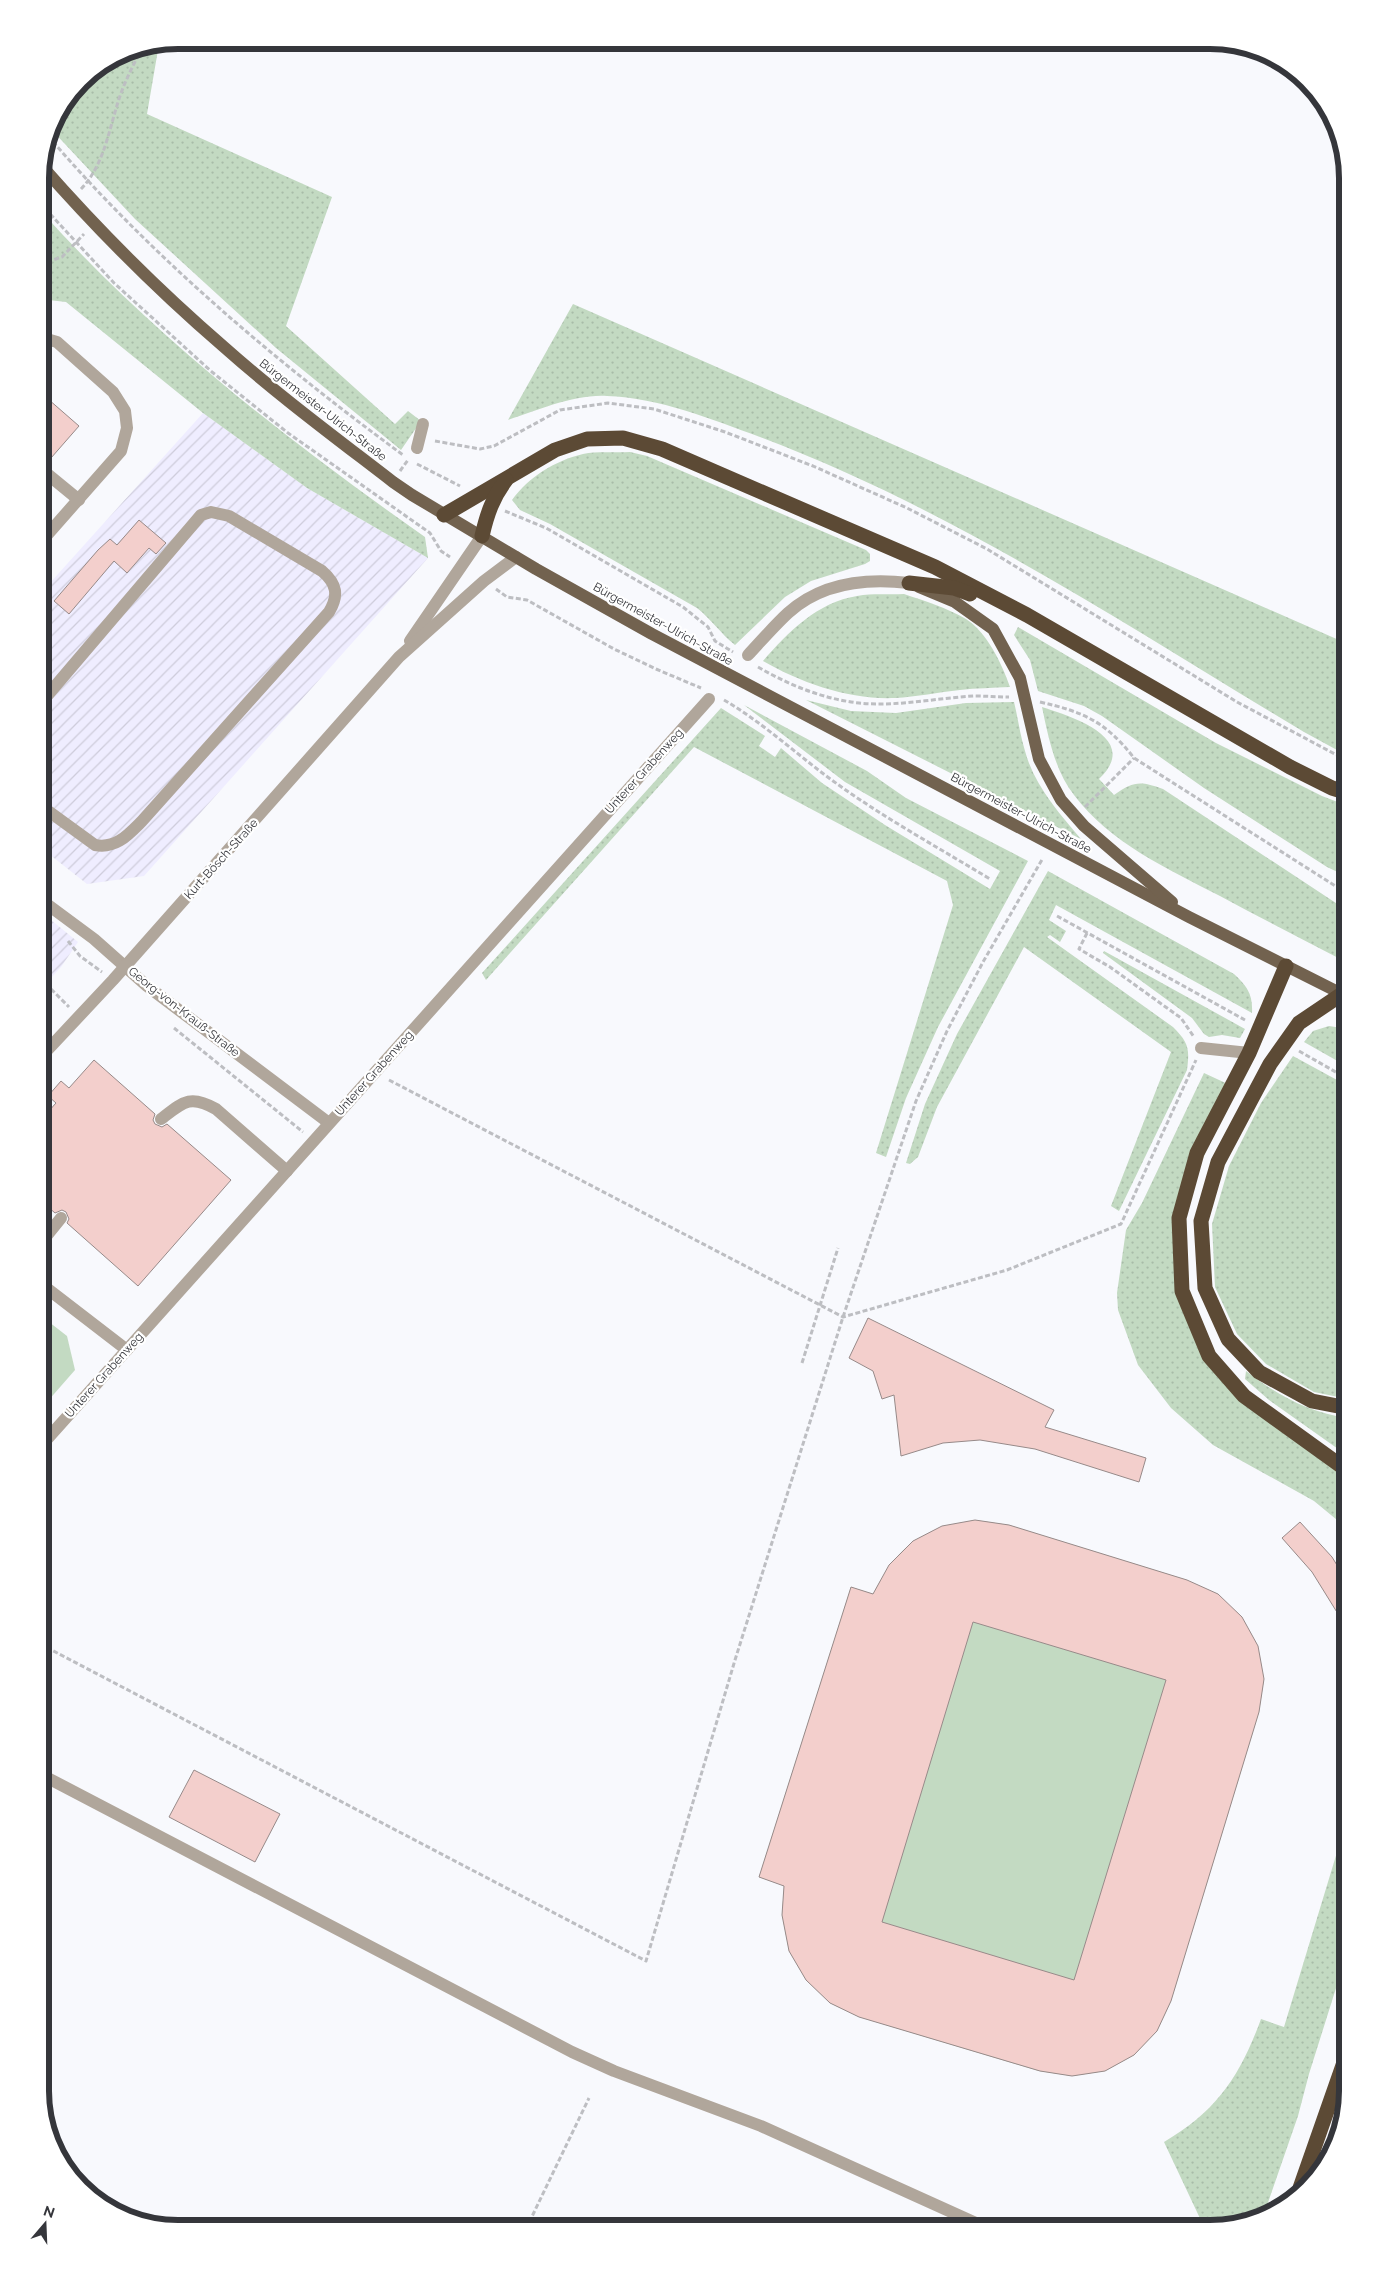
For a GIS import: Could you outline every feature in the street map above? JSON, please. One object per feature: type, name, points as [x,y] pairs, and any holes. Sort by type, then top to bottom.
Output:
[{"type":"highway","points":[[444,514],[555,450],[587,439],[623,438],[662,448],[935,567],[1027,616],[1290,767],[1339,790]]},
{"type":"highway","points":[[482,536],[491,504],[510,475]]},
{"type":"highway","points":[[909,583],[954,588],[1027,616]]},
{"type":"highway","points":[[1286,966],[1249,1053],[1197,1154],[1179,1218],[1182,1291],[1209,1356],[1244,1396],[1339,1465]]},
{"type":"highway","points":[[1339,999],[1299,1023],[1270,1064],[1218,1162],[1201,1222],[1206,1288],[1228,1339],[1259,1372],[1312,1401],[1339,1406]]},
{"type":"highway","points":[[1303,2180],[1339,2077]]},
{"type":"main road","name":"Bürgermeister-Ulrich-Straße","points":[[49,174],[94,223],[157,286],[265,382],[393,482],[516,557],[721,671],[1189,917],[1339,992]]},
{"type":"main road","points":[[909,583],[955,602],[993,629],[1020,678],[1040,759],[1061,800],[1084,826],[1189,917]]},
{"type":"street","points":[[49,340],[57,342],[113,392],[125,411],[127,428],[121,451],[49,533]]},
{"type":"street","points":[[417,448],[423,424]]},
{"type":"street","points":[[49,475],[79,500]]},
{"type":"street","points":[[49,693],[201,515],[211,512],[229,516],[322,571],[336,587],[336,597],[330,612],[142,821],[121,840],[104,847],[96,845],[49,811]]},
{"type":"street","name":"Kurt-Bösch-Straße","points":[[399,657],[482,536]]},
{"type":"street","name":"Kurt-Bösch-Straße","points":[[49,1048],[125,966],[399,657],[484,581],[516,557]]},
{"type":"street","points":[[744,656],[789,612],[816,594],[856,582],[880,580],[909,583]]},
{"type":"street","name":"Unterer Grabenweg","points":[[49,1437],[712,696]]},
{"type":"street","name":"Georg-von-Krauß-Straße","points":[[49,906],[162,997],[329,1123]]},
{"type":"street","points":[[1201,1048],[1249,1053]]},
{"type":"street","points":[[161,1119],[182,1103],[190,1100],[205,1103],[216,1109],[287,1171]]},
{"type":"street","points":[[49,1233],[61,1218]]},
{"type":"street","points":[[49,1290],[127,1350]]},
{"type":"street","points":[[49,1779],[572,2052],[614,2071],[761,2126],[969,2220]]},
{"type":"path","points":[[71,199],[89,180],[98,164],[132,66],[138,55]]},
{"type":"path","points":[[54,142],[131,224],[218,307],[317,391],[409,459],[476,495]]},
{"type":"path","points":[[49,213],[114,283],[212,372],[288,432],[430,533],[441,551],[461,565]]},
{"type":"path","points":[[49,261],[62,257],[94,223]]},
{"type":"path","points":[[491,504],[546,528],[683,606],[708,628],[715,641],[744,656]]},
{"type":"path","points":[[484,581],[507,597],[527,600],[614,649],[712,696],[782,740],[826,775],[889,818],[990,879]]},
{"type":"path","points":[[757,666],[782,681],[823,696],[859,702],[894,704],[974,696]]},
{"type":"path","points":[[1081,714],[1099,722],[1118,737],[1134,758],[1339,888]]},
{"type":"path","points":[[1106,786],[1134,758]]},
{"type":"path","points":[[49,1649],[646,1961],[735,1660],[843,1317],[916,1101],[947,1031],[1023,891]]},
{"type":"path","points":[[1057,916],[1250,1023]]},
{"type":"path","points":[[376,1070],[386,1079],[843,1317],[1007,1270],[1121,1224],[1193,1070],[1201,1048],[1181,1018],[1110,967],[1079,948],[1087,933]]},
{"type":"path","points":[[51,989],[79,1016]]},
{"type":"path","points":[[1299,1051],[1339,1074]]},
{"type":"path","points":[[802,1364],[838,1248]]},
{"type":"path","points":[[530,2220],[589,2098]]},
{"type":"shaded area","points":[[203,413],[307,488],[428,558],[144,876],[87,884],[49,854],[49,584]]},
{"type":"shaded area","points":[[49,918],[78,942],[61,967],[49,980]]},
{"type":"green space","points":[[158,51],[147,114],[332,197],[286,326],[395,424],[408,411],[421,421],[401,450],[276,348],[135,219],[56,135],[69,109],[106,70],[136,56]]},
{"type":"green space","points":[[49,220],[128,301],[223,384],[323,463],[425,537],[428,558],[307,488],[203,413],[66,302],[49,300]]},
{"type":"green space","points":[[573,304],[1339,640],[1339,751],[1304,732],[1105,611],[971,534],[832,466],[760,437],[685,410],[646,401],[607,396],[570,400],[508,420]]},
{"type":"green space","points":[[630,452],[647,456],[866,550],[870,554],[870,561],[811,581],[785,597],[735,645],[697,608],[550,524],[520,510],[512,500],[534,477],[562,461],[588,453]]},
{"type":"green space","points":[[904,594],[951,611],[974,625],[993,649],[1010,687],[966,689],[911,697],[878,698],[843,693],[810,683],[763,661],[793,629],[829,605],[843,599],[863,595]]},
{"type":"green space","points":[[1018,627],[1216,743],[1322,796],[1339,803],[1339,873],[1327,867],[1204,788],[1102,716],[1084,706],[1038,691],[1030,660],[1014,635]]},
{"type":"green space","points":[[806,700],[851,711],[896,713],[966,703],[1014,702],[1023,745],[1034,775],[1048,798],[1081,839]]},
{"type":"green space","points":[[744,705],[867,771],[906,798],[1028,861],[938,1027],[906,1098],[886,1157],[876,1153],[953,905],[947,881],[694,747],[486,980],[482,973],[721,708],[765,736],[759,746],[775,757],[781,748],[822,783],[885,825],[990,889],[1000,871],[845,782]]},
{"type":"green space","points":[[1042,707],[1085,723],[1098,731],[1108,741],[1112,752],[1110,765],[1099,779],[1114,795],[1127,787],[1137,784],[1163,789],[1339,905],[1339,958],[1160,865],[1122,841],[1088,812],[1067,786],[1053,753]]},
{"type":"green space","points":[[1048,871],[1234,974],[1246,987],[1250,995],[1252,1013],[1056,905],[1049,920],[1066,931],[1060,942],[1050,935],[1047,937],[1173,1027],[1187,1046],[1187,1070],[1119,1211],[1111,1206],[1171,1052],[1024,947],[937,1107],[918,1157],[910,1164],[906,1163],[925,1104],[957,1034]]},
{"type":"green space","points":[[1104,951],[1245,1029],[1240,1038],[1222,1035],[1209,1037],[1204,1034],[1192,1018],[1103,953]]},
{"type":"green space","points":[[1329,1026],[1339,1028],[1339,1062],[1304,1042],[1313,1031]]},
{"type":"green space","points":[[1293,1056],[1339,1081],[1339,1397],[1314,1392],[1266,1364],[1237,1334],[1215,1287],[1212,1224],[1229,1166],[1261,1103]]},
{"type":"green space","points":[[1204,1073],[1232,1086],[1179,1218],[1182,1291],[1209,1356],[1244,1396],[1339,1465],[1339,1522],[1314,1501],[1213,1445],[1171,1408],[1138,1365],[1118,1310],[1117,1293],[1126,1230],[1142,1203]]},
{"type":"green space","points":[[49,1322],[67,1336],[75,1370],[49,1400]]},
{"type":"green space","points":[[1246,1371],[1294,1402],[1339,1417],[1339,1450],[1269,1400],[1245,1379]]},
{"type":"green space","points":[[975,1520],[1009,1525],[1187,1580],[1264,1679],[1259,1712],[1171,2001],[1157,2031],[1134,2055],[1105,2071],[1072,2076],[1039,2071],[859,2017],[830,2003],[806,1980],[789,1951],[782,1915],[784,1886],[759,1877],[851,1587],[873,1594],[892,1562],[913,1542],[939,1529]]},
{"type":"green space","points":[[1339,1846],[1339,1979],[1298,2116],[1266,2207],[1235,2218],[1201,2220],[1164,2142],[1199,2118],[1224,2090],[1244,2058],[1261,2019],[1284,2027]]},
{"type":"building","points":[[49,400],[79,426],[51,458],[49,456]]},
{"type":"building","points":[[139,520],[166,543],[156,554],[149,548],[127,573],[114,561],[69,614],[54,601],[98,550],[110,539],[117,545]]},
{"type":"building","points":[[94,1060],[155,1114],[153,1120],[155,1124],[162,1127],[167,1124],[231,1180],[138,1286],[67,1223],[69,1219],[66,1212],[62,1210],[55,1213],[49,1208],[49,1111],[56,1103],[49,1095],[61,1081],[69,1088]]},
{"type":"building","points":[[868,1318],[1054,1410],[1045,1427],[1146,1458],[1139,1482],[1035,1449],[980,1440],[943,1443],[901,1456],[894,1395],[882,1399],[873,1371],[849,1358]]},
{"type":"building","points":[[975,1520],[1009,1525],[1187,1580],[1218,1594],[1242,1617],[1258,1646],[1264,1679],[1259,1712],[1171,2001],[1157,2031],[1134,2055],[1105,2071],[1072,2076],[1040,2071],[859,2017],[830,2003],[806,1980],[789,1951],[782,1915],[784,1886],[759,1877],[851,1587],[873,1594],[889,1565],[913,1541],[942,1526]],"holes":[[[973,1622],[1166,1680],[1074,1980],[882,1922]]]},
{"type":"building","points":[[1300,1522],[1332,1557],[1339,1568],[1339,1616],[1312,1572],[1282,1538]]},
{"type":"building","points":[[194,1770],[280,1814],[255,1862],[169,1817]]}]
